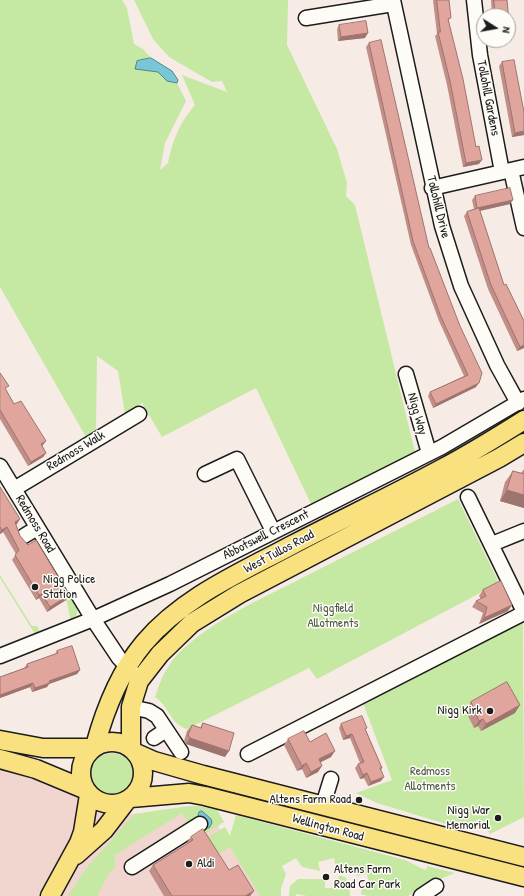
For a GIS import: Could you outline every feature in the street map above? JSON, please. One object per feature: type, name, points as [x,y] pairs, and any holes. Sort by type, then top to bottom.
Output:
[{"type":"main road","name":"West Tullos Road","points":[[94,747],[108,704],[128,666],[144,643],[174,614],[214,586],[443,468],[524,420]]},
{"type":"main road","name":"West Tullos Road","points":[[134,751],[130,707],[139,682],[160,654],[192,623],[212,609],[499,458],[524,443]]},
{"type":"main road","points":[[0,740],[43,748],[94,747]]},
{"type":"main road","points":[[50,896],[69,863],[83,832],[87,792],[81,778],[81,767],[85,757],[94,747],[104,742],[123,744],[134,751],[143,768],[141,785],[104,830],[69,863]]},
{"type":"main road","name":"Wellington Road","points":[[134,751],[167,765],[524,857]]},
{"type":"main road","points":[[0,759],[36,769],[87,792],[107,804],[118,804],[129,799]]},
{"type":"main road","name":"Wellington Road","points":[[129,799],[189,793],[205,796],[524,877]]},
{"type":"street","name":"Tollohill Gardens","points":[[474,0],[480,55],[512,169],[524,228]]},
{"type":"street","points":[[306,18],[393,2]]},
{"type":"street","name":"Tollohill Drive","points":[[393,2],[432,188],[461,286],[497,365],[521,401]]},
{"type":"street","points":[[432,188],[512,169]]},
{"type":"street","name":"Nigg Way","points":[[406,374],[428,453]]},
{"type":"street","name":"Abbotswell Crescent","points":[[0,656],[93,619],[144,596],[428,453],[521,401]]},
{"type":"street","name":"Redmoss Walk","points":[[14,488],[139,414]]},
{"type":"street","points":[[205,474],[237,459],[273,532]]},
{"type":"street","name":"Redmoss Road","points":[[0,466],[93,619],[119,658],[128,666],[139,682]]},
{"type":"street","points":[[248,754],[524,612],[468,497]]},
{"type":"street","points":[[24,536],[37,528]]},
{"type":"street","points":[[492,544],[524,531]]},
{"type":"street","points":[[130,707],[154,712],[181,752]]},
{"type":"street","points":[[154,738],[166,730]]},
{"type":"street","points":[[323,805],[331,779]]},
{"type":"street","points":[[132,867],[200,824]]},
{"type":"street","points":[[421,896],[436,886]]},
{"type":"shaded area","points":[[0,759],[67,782],[89,807],[134,814],[198,806],[217,810],[224,822],[218,826],[260,896],[0,896]]},
{"type":"green space","points":[[0,0],[122,0],[127,8],[134,44],[143,49],[151,58],[137,61],[149,70],[158,72],[167,81],[177,83],[186,101],[165,143],[160,170],[168,163],[177,132],[195,105],[182,75],[227,92],[222,81],[212,82],[169,57],[153,39],[134,0],[288,0],[287,45],[337,149],[347,183],[346,196],[355,205],[415,452],[311,504],[256,388],[162,437],[142,403],[125,414],[118,371],[97,356],[96,431],[86,437],[0,287]]},
{"type":"green space","name":"Niggfield Allotments","points":[[458,499],[499,583],[317,679],[309,668],[187,729],[173,719],[164,705],[155,697],[162,678],[172,661],[184,648],[216,624],[252,603]]},
{"type":"green space","points":[[0,575],[32,626],[37,626],[40,632],[35,634],[0,578]]},
{"type":"green space","points":[[71,597],[77,607],[77,615],[71,620],[66,600]]},
{"type":"green space","name":"Redmoss Allotments","points":[[523,623],[524,817],[490,834],[479,819],[467,828],[459,828],[377,803],[356,793],[392,780],[363,703],[423,670]]},
{"type":"green space","points":[[112,753],[127,759],[133,774],[127,789],[112,795],[97,789],[91,774],[97,759]]},
{"type":"green space","points":[[198,806],[217,810],[224,822],[203,835],[188,823],[182,813],[115,855],[115,868],[109,873],[97,896],[68,896],[85,870],[134,814]]},
{"type":"green space","points":[[236,815],[405,860],[426,870],[427,866],[455,873],[423,886],[408,896],[368,896],[361,894],[362,887],[370,884],[366,873],[358,876],[348,868],[336,867],[334,858],[318,862],[320,871],[302,867],[296,858],[282,866],[286,874],[281,888],[281,896],[260,896],[230,847],[215,856],[204,839],[225,827],[230,836]]},
{"type":"green space","points":[[340,876],[345,877],[349,882],[350,896],[307,896],[296,894],[296,896],[289,896],[290,886],[298,879],[325,879],[325,888],[336,888],[336,879]]},
{"type":"water","points":[[151,58],[172,71],[178,80],[177,83],[167,81],[158,72],[135,69],[137,61]]},
{"type":"water","points":[[202,811],[211,819],[212,823],[209,828],[206,828],[198,815],[199,812]]},
{"type":"building","points":[[437,0],[449,0],[451,18],[448,19],[463,79],[476,147],[479,146],[482,160],[466,163],[450,81],[438,32],[440,32]]},
{"type":"building","points":[[494,0],[507,0],[508,8],[495,8]]},
{"type":"building","points":[[366,21],[368,33],[341,37],[339,25]]},
{"type":"building","points":[[381,40],[429,248],[460,326],[482,373],[479,383],[436,404],[430,392],[468,375],[441,317],[413,241],[369,43]]},
{"type":"building","points":[[514,60],[524,112],[524,131],[515,133],[502,62]]},
{"type":"building","points":[[510,188],[513,200],[477,208],[475,196]]},
{"type":"building","points":[[479,208],[504,285],[506,284],[524,321],[524,345],[520,347],[491,285],[467,212]]},
{"type":"building","points":[[0,373],[9,386],[5,388],[14,404],[21,401],[46,441],[41,444],[46,453],[31,462],[0,410]]},
{"type":"building","points":[[513,471],[524,474],[524,495],[507,490]]},
{"type":"building","points":[[0,487],[20,519],[15,522],[20,536],[28,545],[36,540],[69,595],[50,607],[42,594],[39,595],[15,555],[19,550],[7,527],[2,530],[0,527]]},
{"type":"building","points":[[501,581],[512,605],[484,618],[487,607],[476,601],[486,596],[483,590]]},
{"type":"building","points":[[72,646],[80,670],[49,681],[50,683],[35,688],[33,683],[0,695],[0,677],[28,667],[27,664],[58,653],[57,651]]},
{"type":"building","name":"Nigg Kirk","points":[[507,682],[520,705],[486,724],[483,719],[479,721],[471,702]]},
{"type":"building","points":[[362,716],[367,728],[365,729],[382,768],[380,768],[384,777],[371,782],[367,773],[363,775],[358,764],[364,762],[352,734],[346,736],[341,724]]},
{"type":"building","points":[[203,723],[234,733],[229,751],[190,738],[188,735],[192,725],[201,728]]},
{"type":"building","points":[[304,731],[310,742],[326,733],[335,751],[319,759],[322,766],[311,772],[306,763],[302,766],[288,739]]},
{"type":"building","name":"Aldi","points":[[203,829],[229,870],[238,865],[254,891],[245,896],[172,896],[153,865],[193,840],[191,837]]},
{"type":"place","name":"Nigg Police Station","points":[[35,587]]},
{"type":"place","name":"Nigg Kirk","points":[[490,711]]},
{"type":"place","name":"Altens Farm Road","points":[[359,800]]},
{"type":"place","name":"Nigg War Memorial","points":[[498,818]]},
{"type":"place","name":"Aldi","points":[[189,864]]},
{"type":"place","name":"Altens Farm Road Car Park","points":[[326,877]]}]
